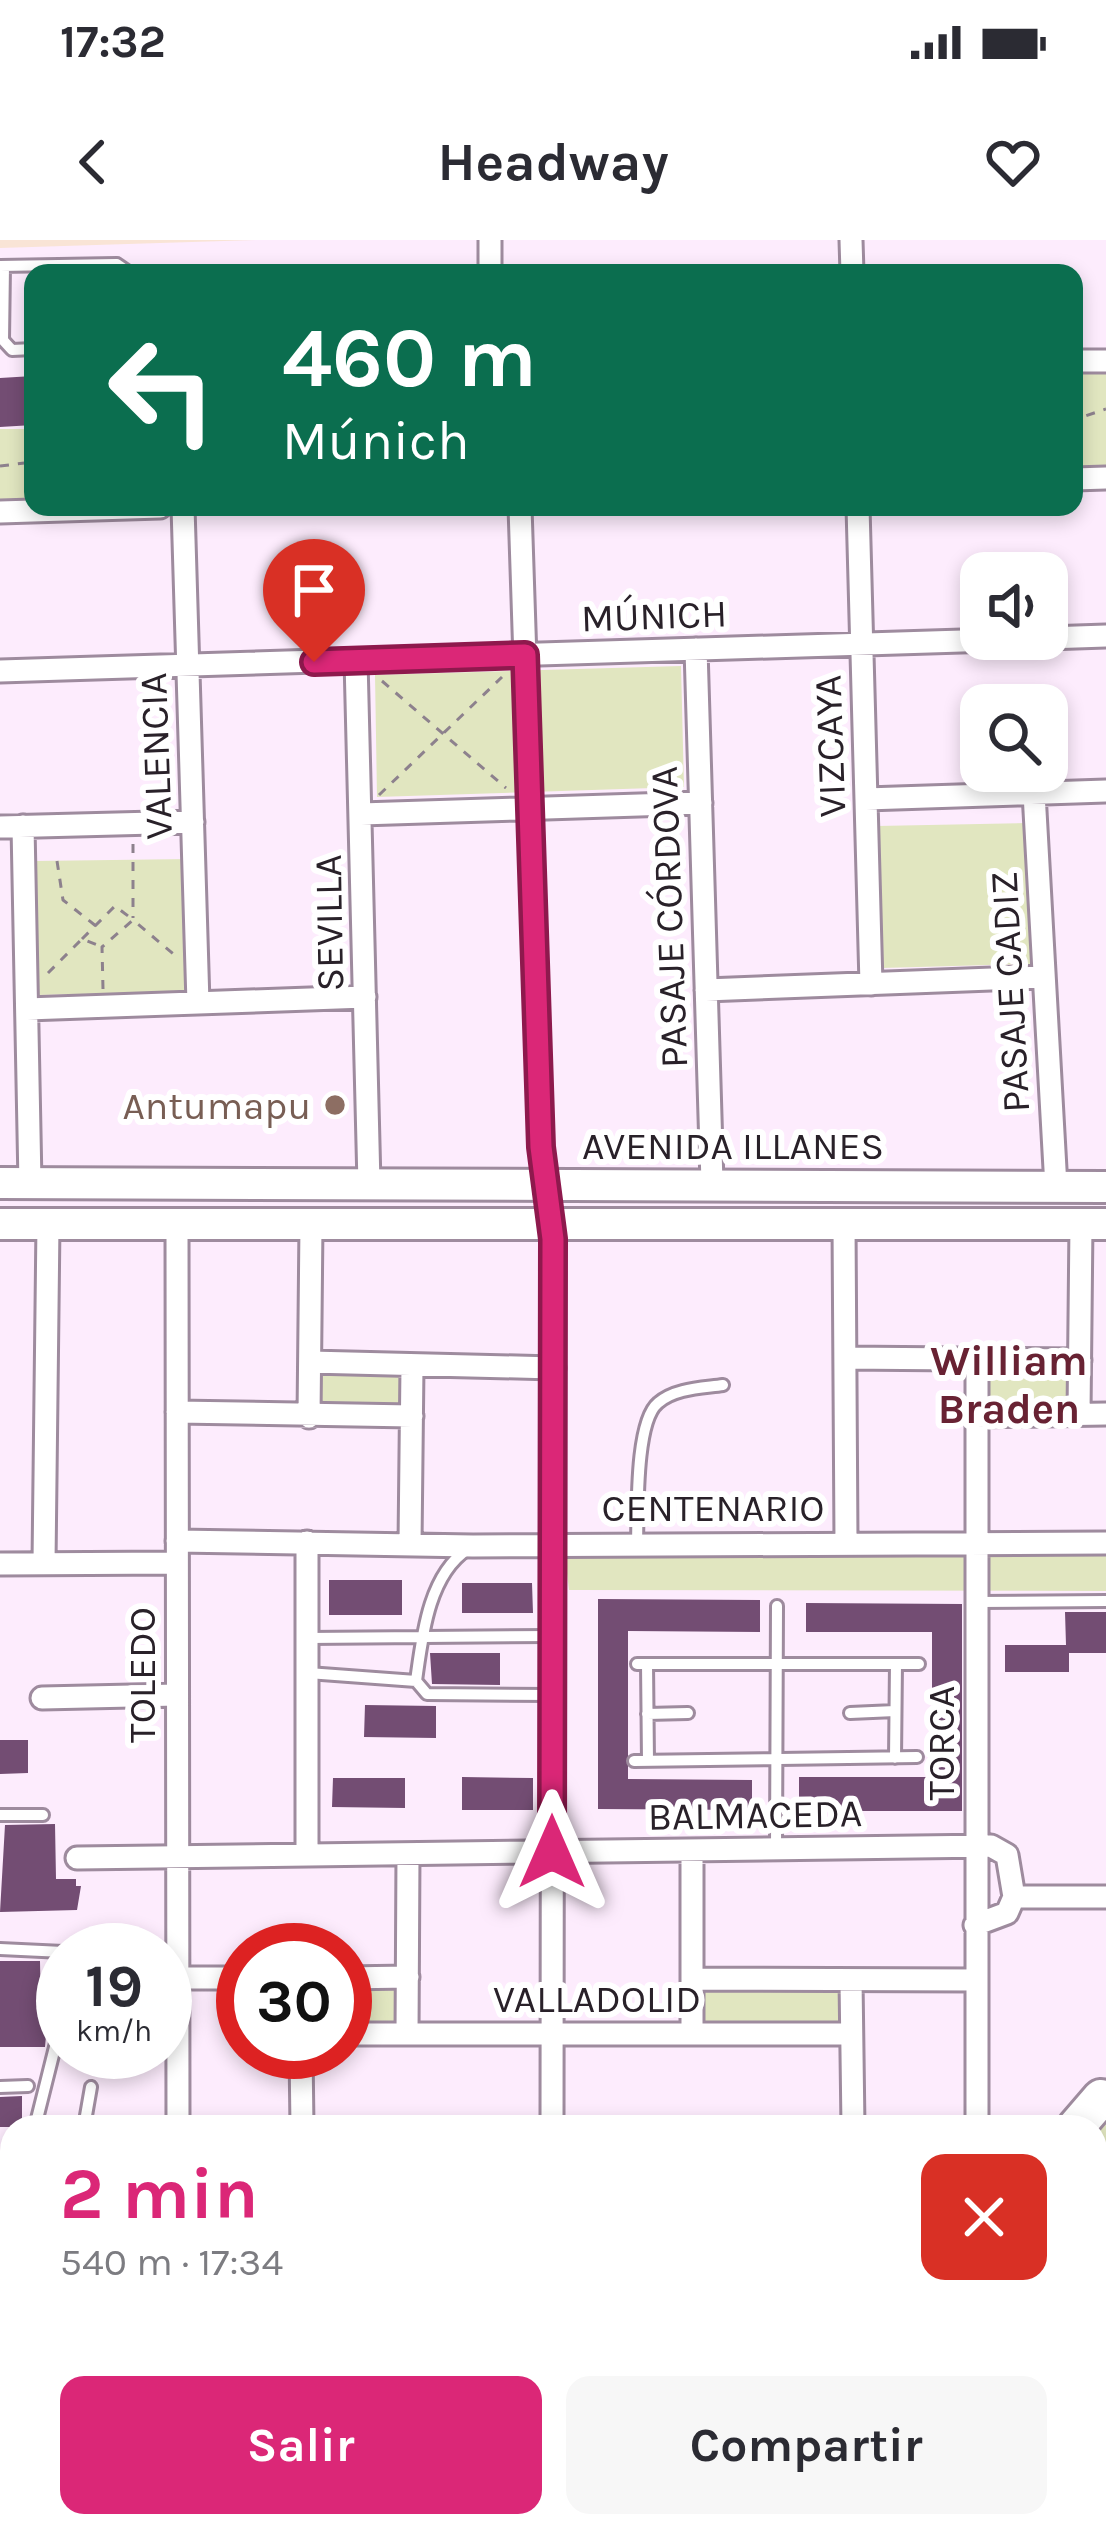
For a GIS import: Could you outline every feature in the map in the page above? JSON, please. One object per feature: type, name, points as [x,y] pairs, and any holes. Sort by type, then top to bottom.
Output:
[{"type":"main road","name":"AVENIDA ILLANES","points":[[15,1183],[1106,1187]]},
{"type":"main road","name":"AVENIDA ILLANES","points":[[0,1224],[1094,1224]]},
{"type":"main road","points":[[1076,2115],[1104,2095]]},
{"type":"street","name":"VALENCIA","points":[[183,516],[198,1003]]},
{"type":"street","points":[[520,516],[545,1184],[552,1224],[551,2115]]},
{"type":"street","name":"VIZCAYA","points":[[859,516],[872,984]]},
{"type":"street","points":[[1068,637],[1106,636]]},
{"type":"street","name":"MÚNICH","points":[[0,671],[960,641]]},
{"type":"street","name":"PASAJE CÓRDOVA","points":[[696,650],[712,1183]]},
{"type":"street","name":"SEVILLA","points":[[356,660],[369,1184]]},
{"type":"street","points":[[866,799],[1106,791]]},
{"type":"street","name":"PASAJE CADIZ","points":[[1034,793],[1056,1187]]},
{"type":"street","points":[[361,814],[701,803]]},
{"type":"street","points":[[0,826],[193,822]]},
{"type":"street","points":[[15,1183],[27,1010],[23,826]]},
{"type":"street","points":[[706,990],[1044,977]]},
{"type":"street","points":[[27,1010],[365,997]]},
{"type":"street","points":[[44,1564],[48,1224]]},
{"type":"street","name":"TOLEDO","points":[[177,1224],[177,1923]]},
{"type":"street","points":[[844,1224],[846,1542]]},
{"type":"street","points":[[1079,1414],[1094,1224]]},
{"type":"street","points":[[309,1418],[311,1225]]},
{"type":"street","points":[[845,1358],[1080,1360]]},
{"type":"street","name":"TORCA","points":[[977,1359],[977,2115]]},
{"type":"street","points":[[310,1362],[554,1368]]},
{"type":"street","points":[[410,1544],[412,1366]]},
{"type":"street","points":[[177,1412],[412,1417]]},
{"type":"street","points":[[977,1416],[1106,1414]]},
{"type":"street","points":[[307,1542],[307,1855]]},
{"type":"street","name":"CENTENARIO","points":[[0,1564],[307,1542],[473,1546],[552,1542],[1106,1543]]},
{"type":"street","points":[[42,1698],[177,1695]]},
{"type":"street","points":[[975,1847],[1000,1847],[1007,1855],[1014,1897],[1007,1913],[975,1925]]},
{"type":"street","name":"BALMACEDA","points":[[77,1858],[975,1847]]},
{"type":"street","points":[[692,1850],[692,2034]]},
{"type":"street","points":[[407,2034],[408,1854]]},
{"type":"street","points":[[1014,1897],[1106,1897]]},
{"type":"street","points":[[372,1978],[408,1977]]},
{"type":"street","name":"VALLADOLID","points":[[692,1979],[975,1981]]},
{"type":"street","points":[[851,1980],[853,2115]]},
{"type":"street","name":"VALLADOLID","points":[[372,2034],[850,2034]]},
{"type":"street","name":"TOLEDO","points":[[178,2079],[178,2115]]},
{"type":"street","points":[[301,2079],[302,2115]]},
{"type":"lane","points":[[2,266],[3,340],[13,350],[24,349]]},
{"type":"lane","points":[[637,1544],[645,1421],[658,1403],[679,1392],[723,1385]]},
{"type":"lane","points":[[416,1682],[422,1635],[449,1563],[473,1546]]},
{"type":"lane","points":[[977,1601],[1106,1601]]},
{"type":"lane","points":[[776,1849],[777,1606]]},
{"type":"lane","points":[[308,1638],[552,1636]]},
{"type":"lane","points":[[648,1761],[642,1664],[919,1664]]},
{"type":"lane","points":[[895,1758],[896,1664]]},
{"type":"lane","points":[[308,1673],[416,1682],[427,1694],[552,1695]]},
{"type":"lane","points":[[850,1713],[896,1711]]},
{"type":"lane","points":[[647,1714],[688,1713]]},
{"type":"lane","points":[[634,1761],[917,1757]]},
{"type":"lane","points":[[0,1814],[44,1815]]},
{"type":"lane","points":[[0,1949],[36,1951]]},
{"type":"lane","points":[[38,2115],[47,2079]]},
{"type":"lane","points":[[0,2087],[28,2086]]},
{"type":"lane","points":[[86,2115],[91,2087]]},
{"type":"path","points":[[361,814],[525,655]]},
{"type":"path","points":[[356,660],[530,808]]},
{"type":"path","points":[[103,1007],[102,947],[133,920],[133,823]]},
{"type":"path","points":[[57,861],[63,899],[96,926]]},
{"type":"path","points":[[27,1010],[39,981],[115,906],[197,973]]},
{"type":"path","points":[[82,939],[102,947]]},
{"type":"shaded area","points":[[0,240],[258,240],[0,248]]},
{"type":"green space","points":[[1106,369],[1106,469],[1083,470],[1083,370]]},
{"type":"green space","points":[[0,429],[24,429],[24,503],[0,504]]},
{"type":"green space","points":[[681,666],[684,787],[377,797],[375,675]]},
{"type":"green space","points":[[1027,823],[1031,964],[881,968],[877,826]]},
{"type":"green space","points":[[190,859],[193,992],[37,995],[34,861]]},
{"type":"green space","points":[[304,1363],[399,1363],[399,1413],[303,1413]]},
{"type":"green space","points":[[984,1366],[1076,1366],[1076,1410],[984,1410]]},
{"type":"green space","points":[[564,1549],[1106,1549],[1106,1591],[569,1590]]},
{"type":"green space","points":[[705,1980],[844,1983],[843,2029],[704,2029]]},
{"type":"green space","points":[[372,1981],[400,1982],[400,2031],[372,2031]]},
{"type":"building","points":[[24,377],[24,426],[0,427],[0,378]]},
{"type":"building","points":[[329,1580],[402,1580],[402,1615],[329,1615]]},
{"type":"building","points":[[462,1583],[532,1583],[533,1613],[462,1613]]},
{"type":"building","points":[[598,1599],[760,1600],[760,1632],[628,1631],[628,1779],[752,1780],[752,1810],[598,1809]]},
{"type":"building","points":[[806,1603],[962,1604],[962,1811],[799,1811],[799,1777],[932,1777],[932,1632],[806,1632]]},
{"type":"building","points":[[1065,1612],[1106,1612],[1106,1653],[1069,1653],[1069,1672],[1005,1672],[1005,1645],[1066,1645]]},
{"type":"building","points":[[430,1653],[500,1653],[500,1685],[432,1684]]},
{"type":"building","points":[[365,1705],[436,1706],[436,1738],[364,1737]]},
{"type":"building","points":[[0,1740],[28,1740],[28,1773],[0,1774]]},
{"type":"building","points":[[462,1777],[533,1778],[533,1810],[462,1810]]},
{"type":"building","points":[[333,1778],[405,1778],[405,1808],[332,1807]]},
{"type":"building","points":[[55,1824],[56,1879],[76,1879],[76,1886],[81,1886],[77,1910],[0,1912],[5,1825]]},
{"type":"building","points":[[0,1961],[36,1961],[36,2047],[0,2047]]},
{"type":"building","points":[[22,2096],[22,2115],[0,2115],[0,2097]]},
{"type":"place","name":"Antumapu","points":[[335,1105]]},
{"type":"district","name":"William Braden","points":[[1009,1384]]},
{"type":"route","points":[[314,662],[525,655],[541,1147],[553,1239],[552,1852]]}]
